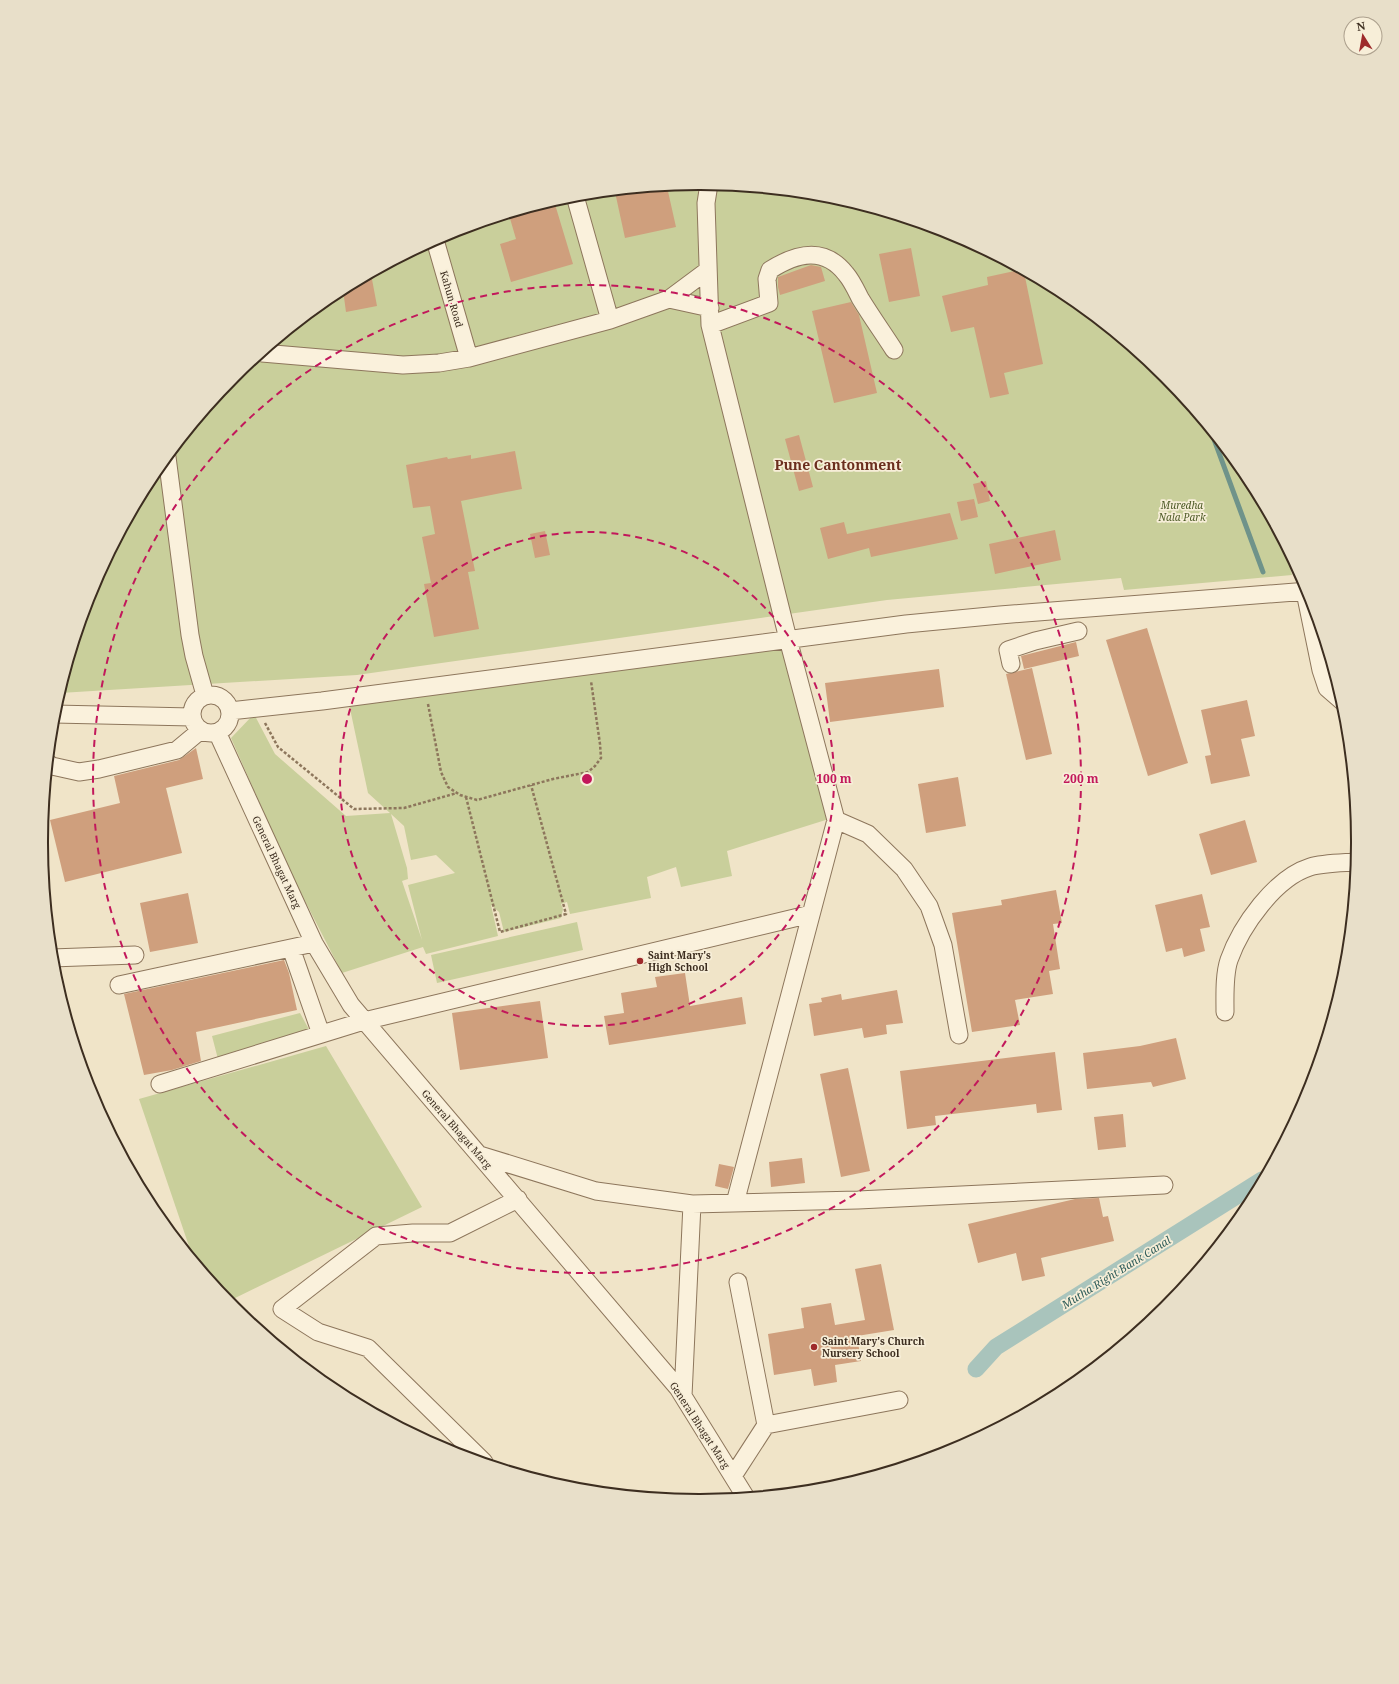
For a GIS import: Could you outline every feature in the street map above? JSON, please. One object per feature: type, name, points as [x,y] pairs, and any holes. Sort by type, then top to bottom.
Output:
[{"type":"street","points":[[708,190],[706,203],[710,316],[788,639],[836,820],[735,1203]]},
{"type":"street","points":[[577,202],[610,320]]},
{"type":"street","name":"Kahun Road","points":[[437,246],[469,358]]},
{"type":"street","points":[[669,299],[710,316],[769,303],[767,279],[770,270],[802,255],[822,255],[835,262],[847,275],[894,350]]},
{"type":"street","points":[[268,354],[403,365],[439,363],[469,358],[610,320],[669,299],[708,270]]},
{"type":"street","points":[[168,466],[190,635],[194,656],[205,695]]},
{"type":"street","points":[[230,711],[322,702],[906,624],[1029,612],[1300,592]]},
{"type":"street","points":[[1029,612],[1035,641]]},
{"type":"street","points":[[1313,625],[1321,670],[1327,688],[1333,694]]},
{"type":"street","points":[[1011,664],[1008,650],[1035,641],[1078,632]]},
{"type":"street","points":[[61,715],[203,726],[226,726],[229,721],[230,711],[226,701],[221,697],[216,695],[205,695],[193,706],[203,726]]},
{"type":"street","points":[[53,766],[79,772],[99,769],[177,750],[203,726]]},
{"type":"street","name":"General Bhagat Marg","points":[[203,726],[314,942],[351,1005],[654,1358],[683,1396],[743,1492]]},
{"type":"street","points":[[836,820],[868,834],[904,869],[929,906],[943,945],[959,1035]]},
{"type":"street","points":[[1225,1012],[1225,989],[1229,960],[1250,918],[1272,893],[1289,879],[1310,867],[1351,863]]},
{"type":"street","points":[[160,1084],[364,1021],[811,914]]},
{"type":"street","points":[[119,985],[314,942]]},
{"type":"street","points":[[291,948],[321,1034]]},
{"type":"street","points":[[59,958],[135,955]]},
{"type":"street","points":[[480,1155],[596,1191],[692,1204],[858,1200],[1164,1185]]},
{"type":"street","points":[[475,1454],[368,1348],[318,1332],[282,1309],[376,1236],[413,1233],[450,1233],[518,1199]]},
{"type":"street","points":[[683,1396],[692,1204]]},
{"type":"street","points":[[733,1476],[766,1425],[738,1282]]},
{"type":"street","points":[[766,1425],[899,1400]]},
{"type":"path","points":[[425,688],[441,772],[448,787],[457,793],[477,800],[531,785],[588,772],[595,766],[601,758],[589,666]]},
{"type":"path","points":[[258,708],[278,747],[354,809],[404,808],[457,793]]},
{"type":"path","points":[[466,797],[500,932],[566,914],[531,785]]},
{"type":"green space","name":"Muredha Nala Park","points":[[700,190],[785,196],[827,203],[909,225],[949,240],[988,258],[1025,278],[1061,300],[1096,325],[1129,352],[1160,381],[1189,412],[1216,445],[1264,516],[1284,554],[1292,575],[1124,590],[1121,578],[887,600],[357,675],[66,693],[70,673],[98,593],[115,554],[135,516],[183,445],[210,412],[239,381],[270,352],[303,325],[338,300],[411,258],[450,240],[490,225],[531,213],[572,203],[614,196]]},
{"type":"green space","points":[[786,643],[832,818],[727,851],[732,876],[681,887],[676,867],[647,877],[651,898],[570,914],[567,902],[561,904],[563,909],[561,918],[504,932],[499,912],[491,905],[498,936],[426,954],[423,947],[342,973],[289,870],[231,738],[254,714],[275,754],[346,816],[390,813],[368,793],[349,704]],"holes":[[[391,814],[404,826],[411,860],[436,855],[455,873],[408,885],[422,940],[402,881],[408,879],[407,868]]]},
{"type":"green space","points":[[577,922],[583,950],[437,983],[431,955]]},
{"type":"green space","points":[[300,1013],[312,1035],[219,1063],[212,1036]]},
{"type":"green space","points":[[326,1046],[422,1207],[235,1298],[189,1246],[139,1099]]},
{"type":"building","points":[[668,191],[676,227],[625,238],[616,196]]},
{"type":"building","points":[[556,207],[573,264],[511,282],[500,244],[516,239],[510,219]]},
{"type":"building","points":[[911,248],[920,296],[889,302],[879,254]]},
{"type":"building","points":[[811,265],[821,267],[825,281],[780,295],[778,277]]},
{"type":"building","points":[[1013,271],[1025,278],[1043,364],[1004,373],[1009,394],[990,398],[974,327],[951,332],[942,296],[988,285],[987,277]]},
{"type":"building","points":[[372,279],[377,306],[346,312],[344,296]]},
{"type":"building","points":[[851,302],[859,315],[877,393],[834,403],[812,311]]},
{"type":"building","points":[[799,435],[813,487],[799,491],[785,439]]},
{"type":"building","points":[[515,451],[522,489],[461,501],[475,571],[468,572],[479,629],[434,637],[424,584],[431,583],[422,537],[435,534],[430,506],[413,508],[406,465],[447,457],[448,459],[471,455],[471,459]]},
{"type":"building","points":[[986,481],[990,501],[978,504],[973,484]]},
{"type":"building","points":[[974,499],[978,517],[961,521],[957,502]]},
{"type":"building","points":[[950,513],[958,539],[871,557],[869,548],[828,559],[820,528],[844,522],[847,534]]},
{"type":"building","points":[[1055,530],[1061,560],[995,574],[989,544]]},
{"type":"building","points":[[545,531],[550,555],[535,558],[530,534]]},
{"type":"building","points":[[1147,628],[1188,763],[1148,776],[1106,640]]},
{"type":"building","points":[[1076,642],[1079,656],[1024,669],[1021,656]]},
{"type":"building","points":[[1032,668],[1052,754],[1026,760],[1006,674]]},
{"type":"building","points":[[939,669],[944,707],[830,722],[825,683]]},
{"type":"building","points":[[1247,700],[1255,736],[1241,739],[1250,776],[1211,784],[1205,756],[1211,755],[1201,710]]},
{"type":"building","points":[[196,748],[203,779],[166,788],[182,853],[65,882],[50,820],[120,803],[114,776],[179,760]]},
{"type":"building","points":[[958,777],[966,826],[926,833],[918,784]]},
{"type":"building","points":[[1245,820],[1257,862],[1211,875],[1199,834]]},
{"type":"building","points":[[1056,890],[1062,923],[1053,924],[1060,969],[1049,971],[1053,994],[1015,1000],[1020,1025],[972,1032],[952,913],[1002,905],[1001,900]]},
{"type":"building","points":[[188,893],[198,943],[150,952],[140,903]]},
{"type":"building","points":[[1202,894],[1210,927],[1200,929],[1205,951],[1184,957],[1182,948],[1166,952],[1155,905]]},
{"type":"building","points":[[284,960],[289,973],[297,1010],[196,1032],[201,1061],[172,1070],[144,1075],[124,994]]},
{"type":"building","points":[[685,973],[690,1006],[742,997],[746,1024],[609,1045],[604,1016],[624,1013],[621,993],[657,987],[655,977]]},
{"type":"building","points":[[897,990],[903,1023],[886,1025],[887,1034],[864,1038],[862,1028],[814,1036],[809,1004],[822,1002],[821,998],[841,994],[842,1000]]},
{"type":"building","points":[[540,1001],[548,1058],[460,1070],[452,1013]]},
{"type":"building","points":[[1176,1038],[1186,1079],[1153,1087],[1151,1082],[1087,1089],[1083,1053],[1140,1046]]},
{"type":"building","points":[[1055,1052],[1062,1110],[1037,1113],[1036,1104],[935,1116],[936,1125],[907,1129],[900,1071]]},
{"type":"building","points":[[848,1068],[870,1171],[841,1177],[820,1074]]},
{"type":"building","points":[[1123,1114],[1126,1147],[1098,1150],[1094,1117]]},
{"type":"building","points":[[802,1158],[805,1183],[771,1187],[769,1162]]},
{"type":"building","points":[[719,1164],[734,1167],[728,1189],[715,1186]]},
{"type":"building","points":[[1099,1198],[1103,1217],[1108,1216],[1114,1241],[1041,1258],[1045,1276],[1022,1281],[1016,1253],[978,1263],[968,1224],[1075,1199]]},
{"type":"building","name":"Saint Mary's Church Nursery School","points":[[881,1264],[894,1330],[857,1336],[861,1361],[835,1365],[837,1382],[814,1386],[811,1369],[774,1375],[768,1334],[804,1328],[801,1308],[831,1303],[835,1325],[865,1320],[855,1269]]},
{"type":"waterway","points":[[1216,445],[1263,572]]},
{"type":"waterway","name":"Mutha Right Bank Canal","points":[[976,1369],[996,1347],[1253,1186]]},
{"type":"place","name":"Saint Mary's High School","points":[[640,961]]},
{"type":"place","name":"Saint Mary's Church Nursery School","points":[[814,1347]]},
{"type":"district","name":"Pune Cantonment","points":[[838,464]]}]
